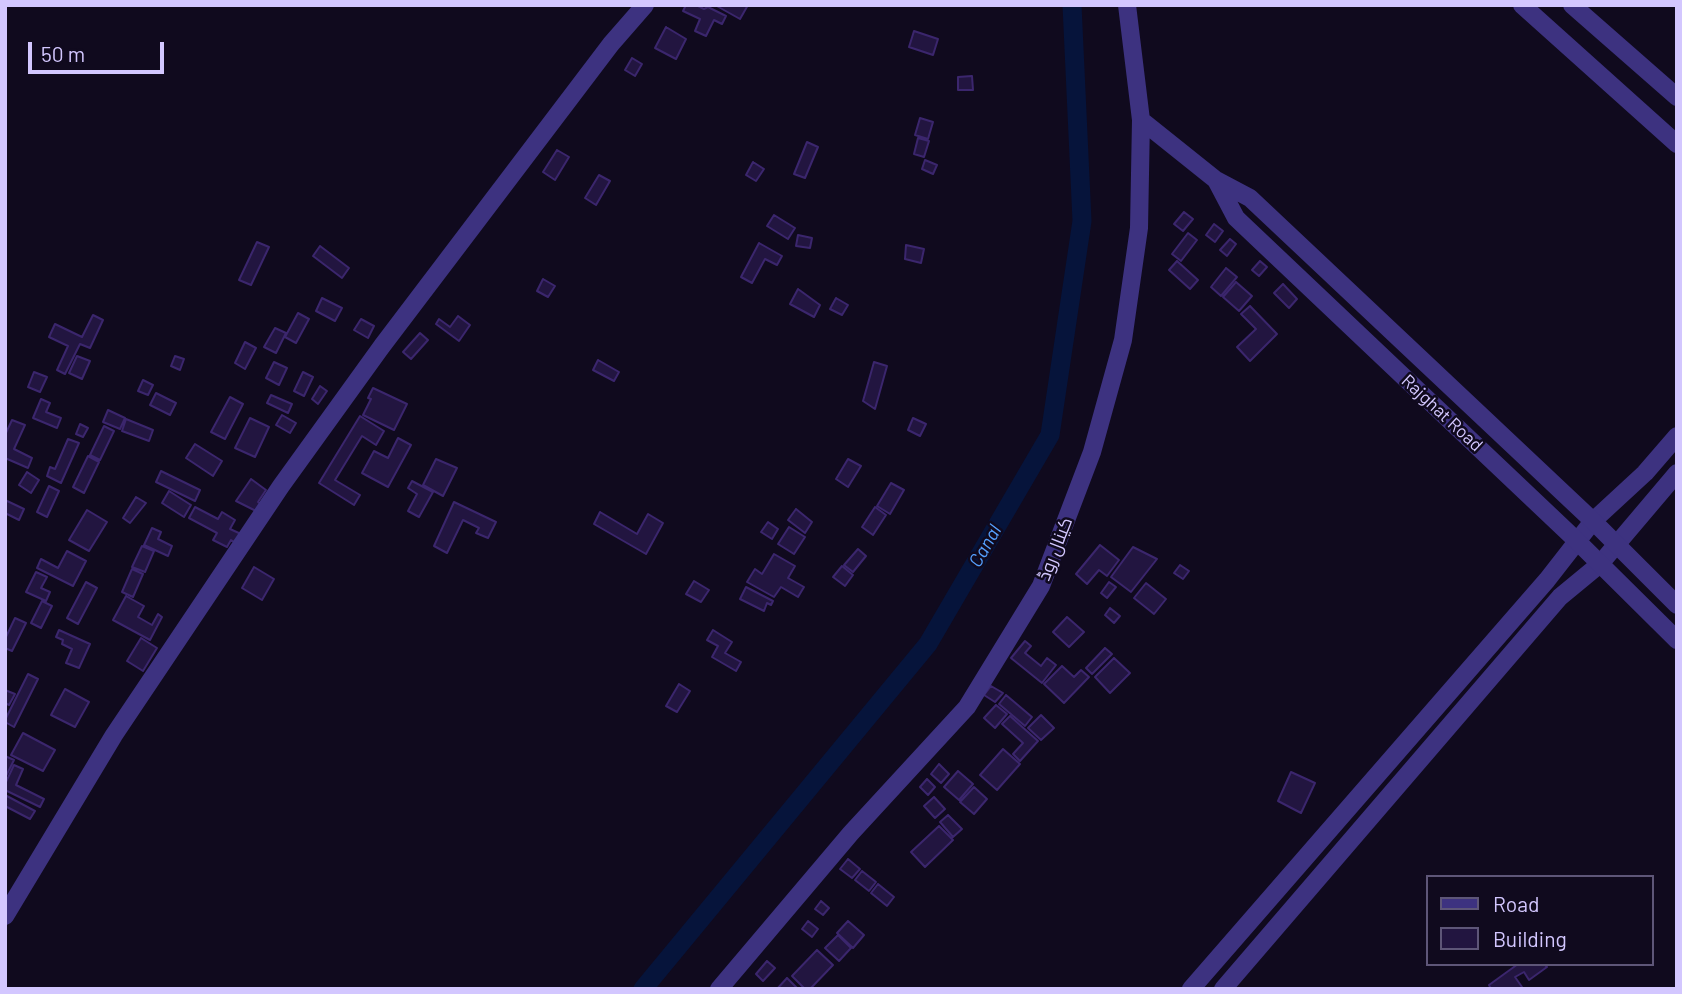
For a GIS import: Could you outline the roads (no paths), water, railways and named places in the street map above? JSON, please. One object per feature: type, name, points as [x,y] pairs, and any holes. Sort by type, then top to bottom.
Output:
[{"type":"street","points":[[5,916],[114,735],[281,486],[390,335],[611,44],[645,5]]},
{"type":"street","name":"کینال روڈ","points":[[719,989],[851,832],[967,707],[1041,586],[1092,452],[1123,340],[1139,228],[1141,120],[1127,5]]},
{"type":"street","points":[[1522,5],[1677,144]]},
{"type":"street","points":[[1572,5],[1677,97]]},
{"type":"street","name":"Rajghat Road","points":[[1141,120],[1216,180],[1250,198],[1593,521],[1677,605]]},
{"type":"street","name":"Rajghat Road","points":[[1216,180],[1236,218],[1577,541],[1677,640]]},
{"type":"street","points":[[1191,989],[1547,580],[1593,521],[1645,473],[1677,436]]},
{"type":"street","points":[[1223,989],[1560,597],[1600,564],[1677,473]]},
{"type":"street","points":[[1506,626],[1524,641]]},
{"type":"waterway","name":"Canal","points":[[643,989],[928,644],[1050,435],[1082,221],[1072,5]]}]
